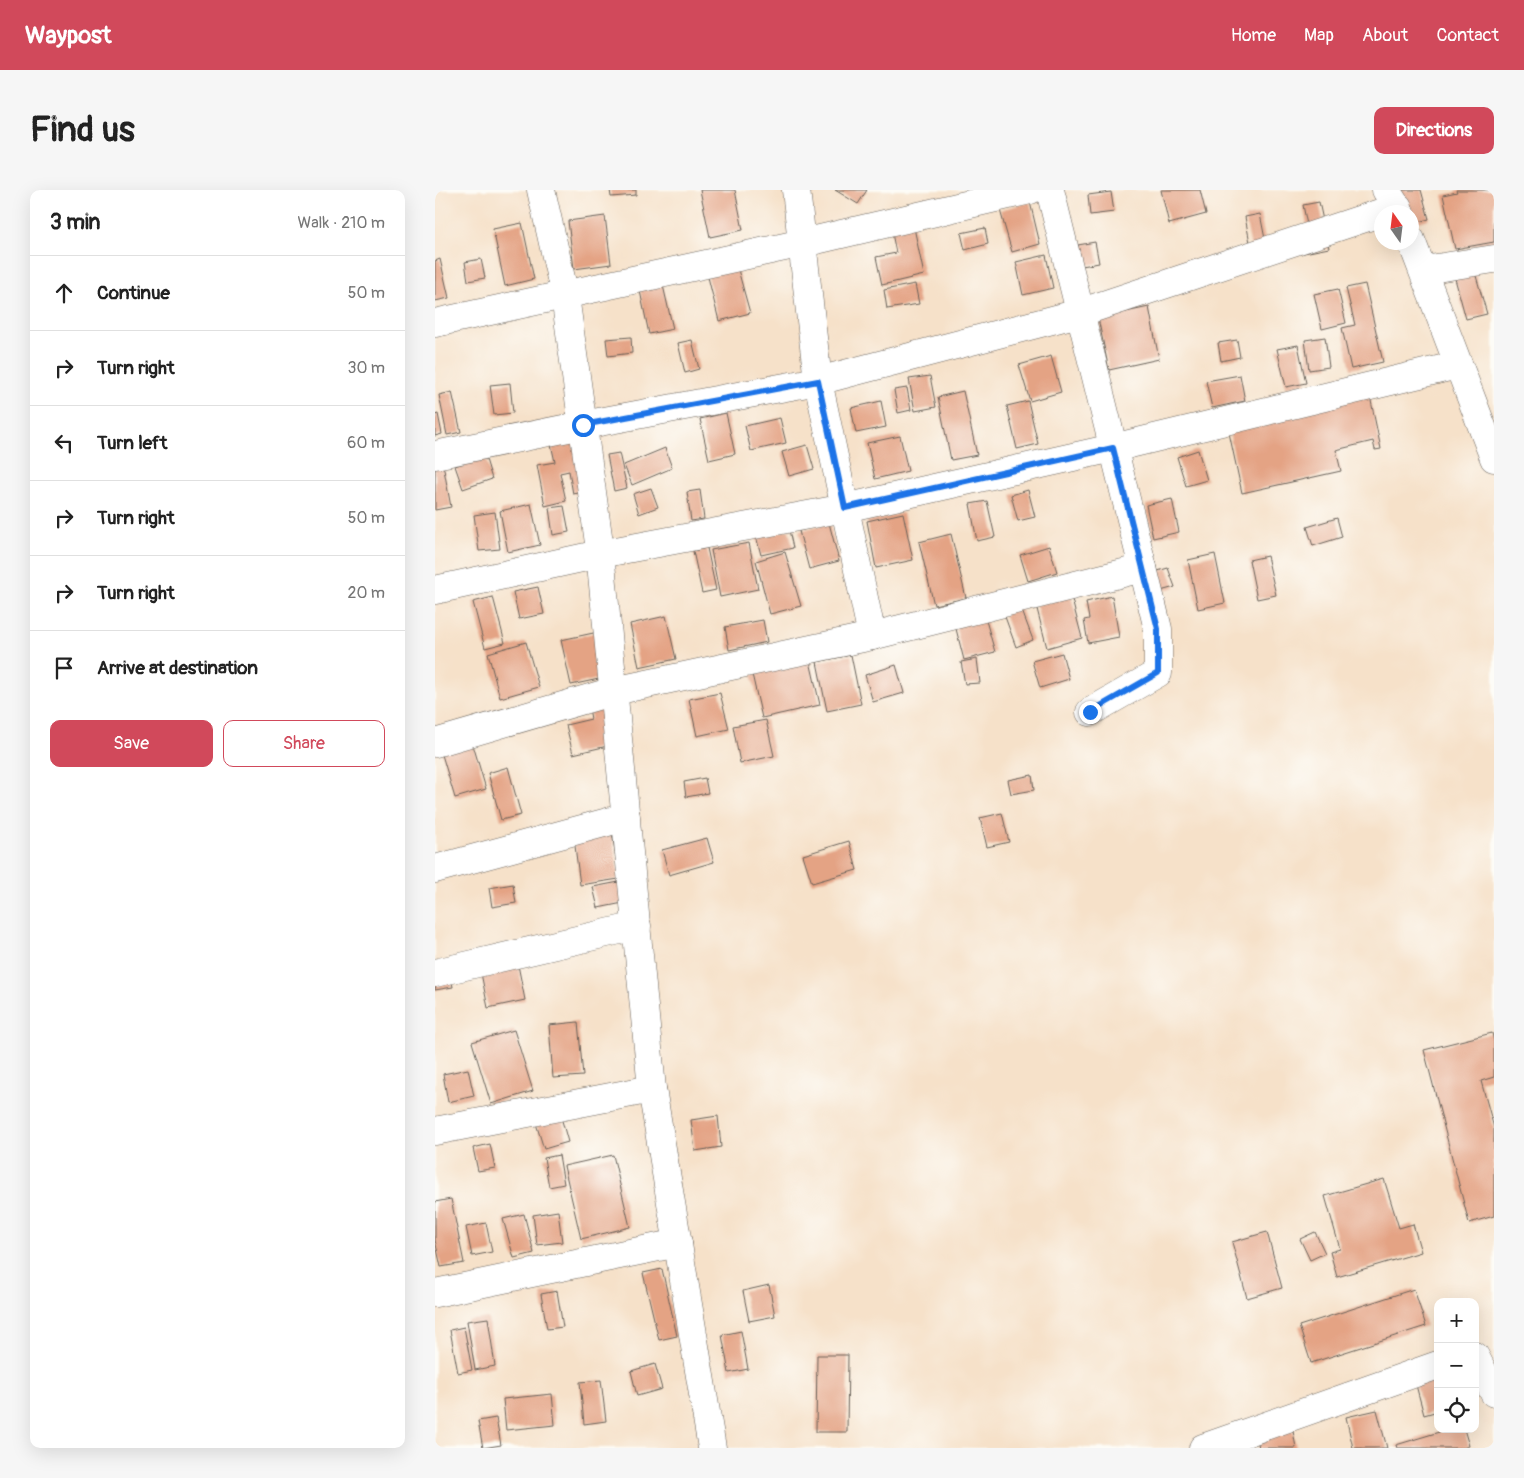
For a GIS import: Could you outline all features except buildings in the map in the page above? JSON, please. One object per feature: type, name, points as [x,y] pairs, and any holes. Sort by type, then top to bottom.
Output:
[{"type":"street","points":[[541,190],[565,296],[583,425],[600,554],[653,1089],[679,1243],[707,1447]]},
{"type":"street","points":[[796,190],[818,381],[872,636]]},
{"type":"street","points":[[435,323],[803,243],[1030,190]]},
{"type":"street","points":[[1050,190],[1158,629],[1158,673],[1090,712]]},
{"type":"street","points":[[435,455],[818,381],[1079,312],[1395,203]]},
{"type":"street","points":[[1415,250],[1494,458]]},
{"type":"street","points":[[1424,270],[1494,259]]},
{"type":"street","points":[[435,590],[600,554],[845,508],[1113,448],[1459,364]]},
{"type":"street","points":[[435,743],[614,691],[872,636],[1143,568]]},
{"type":"street","points":[[435,869],[626,817]]},
{"type":"street","points":[[435,973],[637,926]]},
{"type":"street","points":[[435,1130],[653,1089]]},
{"type":"street","points":[[435,1293],[679,1243]]},
{"type":"street","points":[[1479,1364],[1494,1393]]},
{"type":"street","points":[[1203,1448],[1434,1366]]},
{"type":"route","points":[[583,425],[818,381],[845,508],[1113,448],[1158,629],[1158,673],[1090,712]]}]
